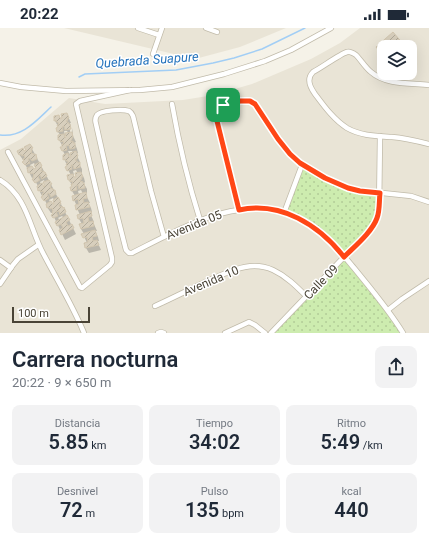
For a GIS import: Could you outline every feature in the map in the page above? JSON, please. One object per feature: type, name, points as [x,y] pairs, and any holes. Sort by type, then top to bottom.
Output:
[{"type":"street","points":[[138,28],[160,35]]},
{"type":"street","points":[[153,54],[162,28]]},
{"type":"street","points":[[206,28],[217,32]]},
{"type":"street","points":[[0,83],[21,87],[66,91],[130,90],[180,85],[265,61],[314,38],[331,28]]},
{"type":"street","points":[[429,85],[383,80],[370,72],[356,55],[350,52],[345,53],[314,72],[310,76],[309,80],[312,88],[327,109],[347,128],[360,133],[408,139],[429,144]]},
{"type":"street","points":[[8,152],[80,287],[82,288],[110,265],[112,258],[76,104],[80,101],[130,90]]},
{"type":"street","points":[[239,210],[216,117],[217,110],[220,106],[248,101],[255,104],[283,146],[302,166],[348,188],[360,191],[411,196],[429,202]]},
{"type":"street","points":[[172,104],[176,131],[184,165],[200,220]]},
{"type":"street","name":"Avenida 05","points":[[164,237],[149,184],[133,116],[130,112],[126,111],[107,111],[99,113],[96,117],[96,124],[126,250],[129,253],[132,252],[164,237],[200,220],[221,213],[262,208],[272,209],[304,221],[316,228],[328,239],[388,310],[403,333]]},
{"type":"street","name":"Calle 09","points":[[271,333],[376,222],[379,212],[380,193],[380,136]]},
{"type":"street","points":[[284,213],[302,166]]},
{"type":"street","points":[[0,180],[13,191],[29,217],[38,245],[84,333]]},
{"type":"street","points":[[0,284],[18,259],[38,245]]},
{"type":"street","points":[[0,260],[11,268]]},
{"type":"street","name":"Avenida 10","points":[[155,306],[229,272],[239,268],[254,266],[273,270],[286,277],[306,296]]},
{"type":"street","points":[[388,310],[429,281]]},
{"type":"street","points":[[225,333],[249,322],[265,333]]},
{"type":"street","points":[[158,333],[164,333]]},
{"type":"shaded area","points":[[64,28],[286,28],[240,47],[195,59]]},
{"type":"shaded area","points":[[360,28],[429,28],[429,333],[0,333],[0,150],[21,139],[69,98],[105,104],[183,100],[214,95],[252,84],[311,59],[340,43]]},
{"type":"green space","points":[[302,165],[340,185],[380,193],[377,217],[345,257],[403,333],[271,333],[344,257],[322,233],[284,213]]},
{"type":"building","points":[[393,32],[400,40],[384,40]]},
{"type":"building","points":[[67,113],[69,118],[67,118],[68,120],[66,121],[70,124],[71,129],[65,130],[64,126],[62,127],[63,131],[57,132],[56,128],[58,127],[57,125],[59,125],[56,120],[54,121],[54,116],[59,115],[60,118],[62,118],[61,114]]},
{"type":"building","points":[[72,132],[73,137],[71,142],[73,141],[73,143],[75,143],[75,148],[70,149],[69,145],[66,146],[67,150],[62,151],[60,147],[64,144],[63,141],[61,142],[58,140],[58,135],[64,134],[65,138],[65,133]]},
{"type":"building","points":[[30,144],[33,148],[31,149],[31,152],[34,155],[36,154],[37,159],[32,161],[30,158],[28,159],[30,163],[25,165],[22,162],[25,158],[24,155],[19,155],[17,151],[23,148],[24,151],[26,150],[24,147]]},
{"type":"building","points":[[76,151],[78,156],[77,159],[75,159],[78,163],[80,162],[80,167],[74,169],[73,165],[71,165],[72,169],[67,171],[65,167],[67,166],[66,164],[68,161],[65,159],[63,160],[63,155],[68,153],[69,157],[71,157],[70,153]]},
{"type":"building","points":[[40,162],[42,166],[41,171],[45,172],[47,176],[42,179],[40,175],[38,177],[40,180],[35,183],[32,179],[34,178],[33,173],[28,173],[27,168],[32,166],[34,169],[36,168],[34,165]]},
{"type":"building","points":[[81,172],[83,177],[81,177],[82,179],[80,180],[84,183],[85,188],[79,189],[78,185],[76,186],[77,190],[71,191],[70,187],[72,187],[71,184],[73,184],[72,181],[70,182],[70,180],[68,180],[67,175],[73,174],[74,177],[76,177],[75,173]]},
{"type":"building","points":[[49,180],[52,184],[50,185],[51,189],[52,188],[55,190],[56,194],[51,197],[49,193],[47,194],[49,198],[44,201],[41,197],[44,193],[40,190],[38,191],[37,186],[42,183],[44,187],[43,182]]},
{"type":"building","points":[[86,192],[87,198],[83,199],[84,203],[88,202],[90,207],[76,210],[75,205],[79,204],[78,199],[73,201],[72,196]]},
{"type":"building","points":[[58,197],[61,202],[59,205],[60,207],[64,207],[66,212],[60,215],[59,211],[56,212],[58,216],[53,218],[51,215],[53,214],[52,208],[47,208],[46,204],[51,201],[54,204],[53,200]]},
{"type":"building","points":[[91,211],[92,216],[88,217],[89,222],[93,221],[94,226],[81,229],[79,224],[84,223],[83,218],[78,219],[77,215]]},
{"type":"building","points":[[67,215],[70,220],[66,222],[68,226],[72,224],[74,228],[61,235],[59,230],[63,228],[61,224],[57,226],[55,222]]},
{"type":"building","points":[[95,230],[97,236],[92,237],[93,241],[97,240],[99,245],[85,248],[84,243],[88,242],[87,237],[83,238],[81,234]]},
{"type":"waterway","name":"Quebrada Suapure","points":[[79,77],[85,74],[176,70],[213,63],[262,49],[305,28]]},
{"type":"waterway","name":"Quebrada Suapure","points":[[0,135],[15,134],[22,131],[34,123],[51,107]]},
{"type":"route","points":[[240,101],[253,102],[259,108],[283,146],[300,163],[325,178],[348,188],[380,193],[379,212],[376,222],[344,257],[322,233],[300,219],[272,209],[253,208],[239,210],[216,117],[216,113],[220,106],[223,105],[240,101]]}]
